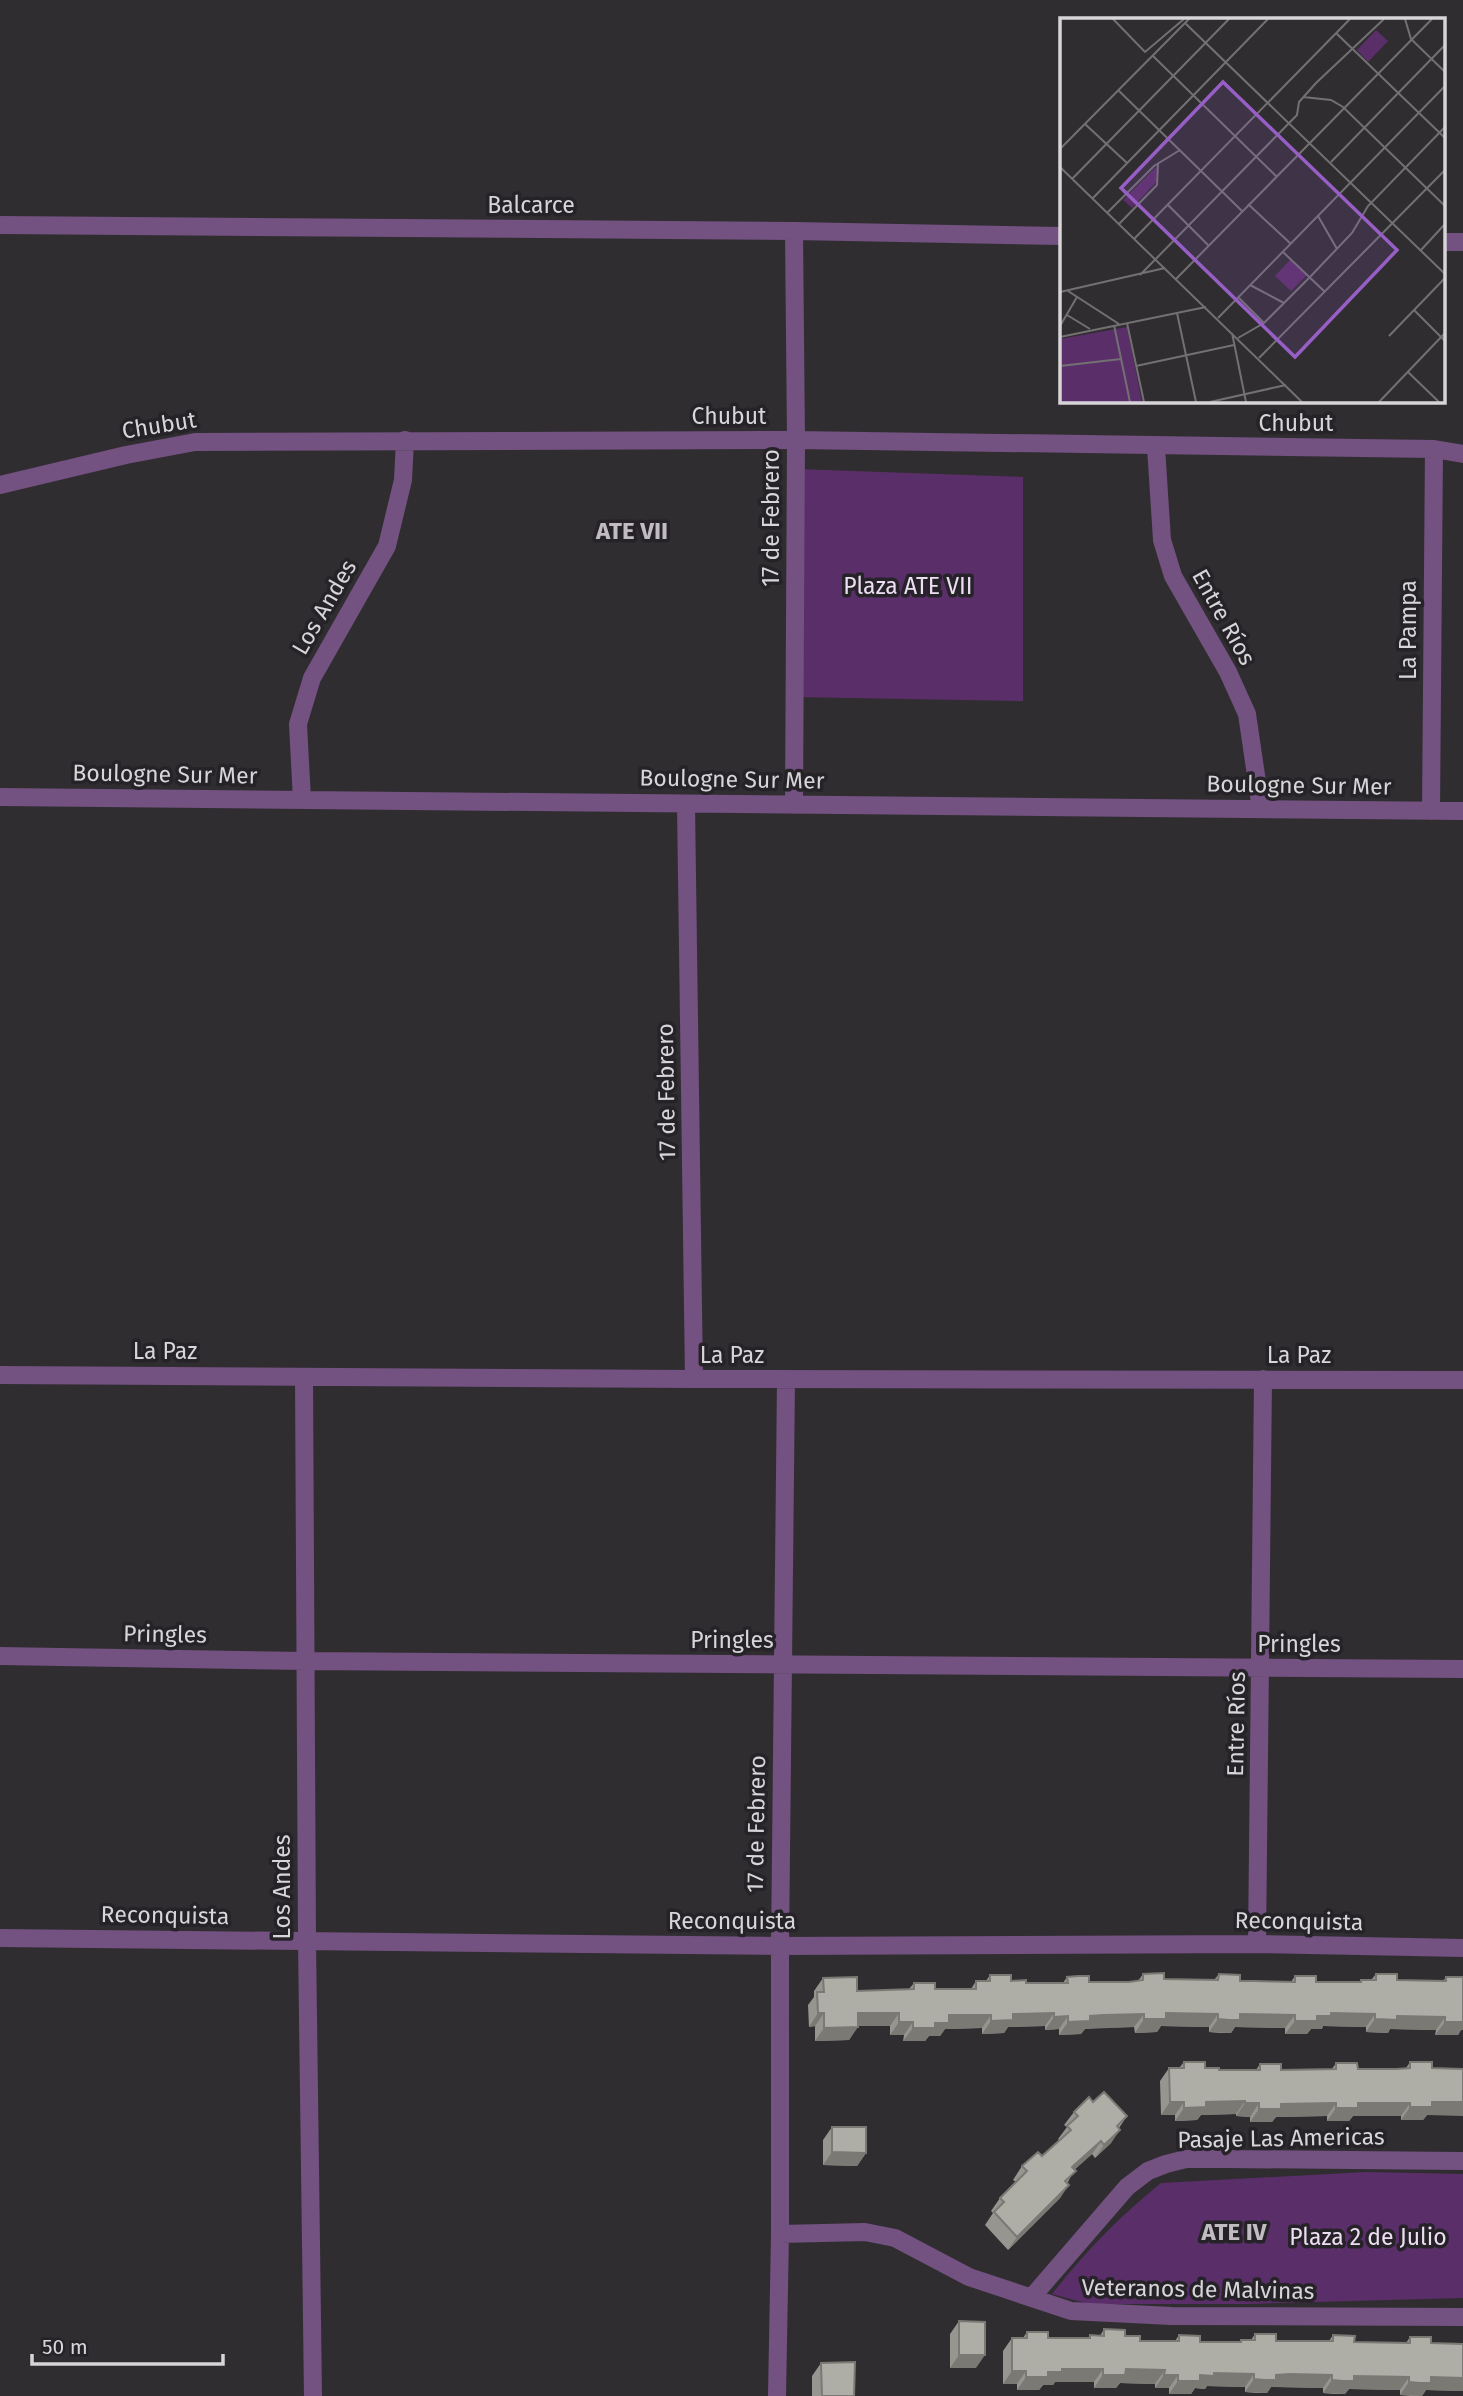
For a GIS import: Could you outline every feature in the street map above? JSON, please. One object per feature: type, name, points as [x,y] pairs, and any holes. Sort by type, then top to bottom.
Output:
[{"type":"street","name":"Balcarce","points":[[0,225],[794,231],[1060,236]]},
{"type":"street","name":"17 de Febrero","points":[[794,231],[794,804]]},
{"type":"street","name":"Los Andes","points":[[302,800],[298,724],[312,678],[387,546],[403,480],[405,440]]},
{"type":"street","name":"Chubut","points":[[0,485],[126,455],[195,442],[796,440],[1434,449],[1463,454]]},
{"type":"street","name":"Entre Ríos","points":[[1156,447],[1162,540],[1173,576],[1228,672],[1247,714],[1261,809]]},
{"type":"street","name":"La Pampa","points":[[1431,811],[1434,449]]},
{"type":"street","name":"Boulogne Sur Mer","points":[[0,797],[1463,811]]},
{"type":"street","name":"17 de Febrero","points":[[686,804],[694,1379]]},
{"type":"street","name":"La Paz","points":[[0,1375],[786,1380],[1463,1380]]},
{"type":"street","name":"Los Andes","points":[[304,1377],[313,2396]]},
{"type":"street","name":"17 de Febrero","points":[[777,2396],[786,1380]]},
{"type":"street","name":"Entre Ríos","points":[[1257,1944],[1263,1380]]},
{"type":"street","name":"Pringles","points":[[0,1656],[306,1661],[1463,1669]]},
{"type":"street","name":"Reconquista","points":[[0,1938],[780,1946],[1257,1944],[1463,1948]]},
{"type":"street","name":"Pasaje Las Americas","points":[[1032,2297],[1127,2187],[1148,2171],[1167,2164],[1185,2160],[1226,2159],[1463,2161]]},
{"type":"street","name":"Veteranos de Malvinas","points":[[780,2234],[865,2232],[895,2238],[969,2277],[1071,2311],[1116,2314],[1463,2317]]},
{"type":"green space","name":"Plaza ATE VII","points":[[796,469],[1023,477],[1023,701],[794,697]]},
{"type":"green space","name":"Plaza 2 de Julio","points":[[1366,2172],[1463,2174],[1463,2298],[1247,2304],[1089,2304],[1052,2294],[1103,2236],[1161,2183]]},
{"type":"building","points":[[1164,1973],[1164,1979],[1218,1980],[1219,1974],[1240,1975],[1240,1981],[1295,1982],[1295,1976],[1316,1976],[1316,1982],[1376,1980],[1376,1974],[1397,1974],[1397,1980],[1446,1981],[1446,1977],[1463,1977],[1463,2022],[1445,2022],[1445,2017],[1397,2016],[1397,2020],[1375,2019],[1375,2014],[1331,2013],[1331,2016],[1317,2016],[1317,2021],[1295,2021],[1295,2015],[1240,2014],[1240,2020],[1229,2020],[1218,2019],[1218,2014],[1166,2013],[1166,2019],[1144,2019],[1144,2014],[1104,2015],[1090,2016],[1090,2021],[1068,2022],[1068,2016],[1054,2017],[1054,2013],[1013,2014],[1013,2020],[991,2021],[991,2015],[949,2015],[949,2023],[935,2023],[935,2028],[913,2028],[913,2022],[899,2022],[899,2013],[858,2013],[858,2027],[824,2028],[824,2013],[818,2013],[817,1992],[824,1992],[823,1978],[857,1977],[857,1991],[914,1989],[914,1983],[935,1983],[935,1989],[976,1989],[976,1981],[990,1981],[990,1975],[1011,1975],[1011,1981],[1026,1980],[1026,1983],[1068,1983],[1067,1977],[1089,1976],[1089,1982],[1129,1982],[1143,1980],[1143,1974]]},
{"type":"building","points":[[1184,2062],[1205,2062],[1205,2068],[1219,2070],[1260,2070],[1260,2064],[1281,2064],[1281,2070],[1336,2069],[1336,2063],[1357,2063],[1358,2069],[1396,2069],[1410,2068],[1410,2062],[1432,2062],[1432,2068],[1463,2069],[1463,2102],[1432,2102],[1432,2107],[1410,2107],[1410,2103],[1358,2103],[1358,2108],[1336,2108],[1336,2103],[1281,2104],[1281,2109],[1259,2109],[1259,2103],[1245,2101],[1206,2102],[1206,2107],[1184,2108],[1184,2102],[1170,2102],[1169,2068],[1184,2068]]},
{"type":"building","points":[[1104,2092],[1127,2116],[1117,2126],[1120,2130],[1104,2145],[1101,2141],[1072,2167],[1076,2171],[1065,2181],[1069,2185],[1017,2237],[994,2212],[1004,2202],[1000,2198],[1027,2171],[1022,2166],[1038,2152],[1042,2156],[1071,2130],[1067,2126],[1078,2116],[1074,2112],[1089,2097],[1093,2102]]},
{"type":"building","points":[[832,2127],[866,2127],[866,2153],[832,2152]]},
{"type":"building","points":[[959,2321],[985,2322],[985,2355],[959,2355]]},
{"type":"building","points":[[1104,2329],[1125,2330],[1125,2336],[1140,2336],[1140,2341],[1179,2341],[1179,2335],[1200,2336],[1200,2342],[1241,2342],[1255,2340],[1255,2334],[1276,2334],[1276,2341],[1333,2341],[1333,2335],[1355,2336],[1354,2342],[1410,2343],[1410,2337],[1431,2337],[1431,2343],[1463,2344],[1463,2378],[1431,2377],[1431,2383],[1420,2383],[1409,2382],[1409,2377],[1354,2376],[1354,2381],[1343,2381],[1332,2380],[1332,2375],[1290,2374],[1276,2375],[1276,2380],[1265,2380],[1254,2379],[1254,2374],[1214,2373],[1214,2376],[1200,2375],[1200,2381],[1178,2381],[1178,2375],[1164,2375],[1165,2370],[1126,2369],[1125,2375],[1103,2375],[1103,2369],[1062,2369],[1062,2372],[1048,2372],[1048,2377],[1026,2377],[1026,2371],[1012,2371],[1012,2338],[1027,2338],[1027,2332],[1048,2332],[1048,2338],[1090,2338],[1090,2335],[1104,2336]]},
{"type":"building","points":[[855,2362],[854,2396],[822,2396],[821,2363]]},
{"type":"district","name":"ATE VII","points":[[632,531]]},
{"type":"district","name":"ATE IV","points":[[1234,2232]]}]
